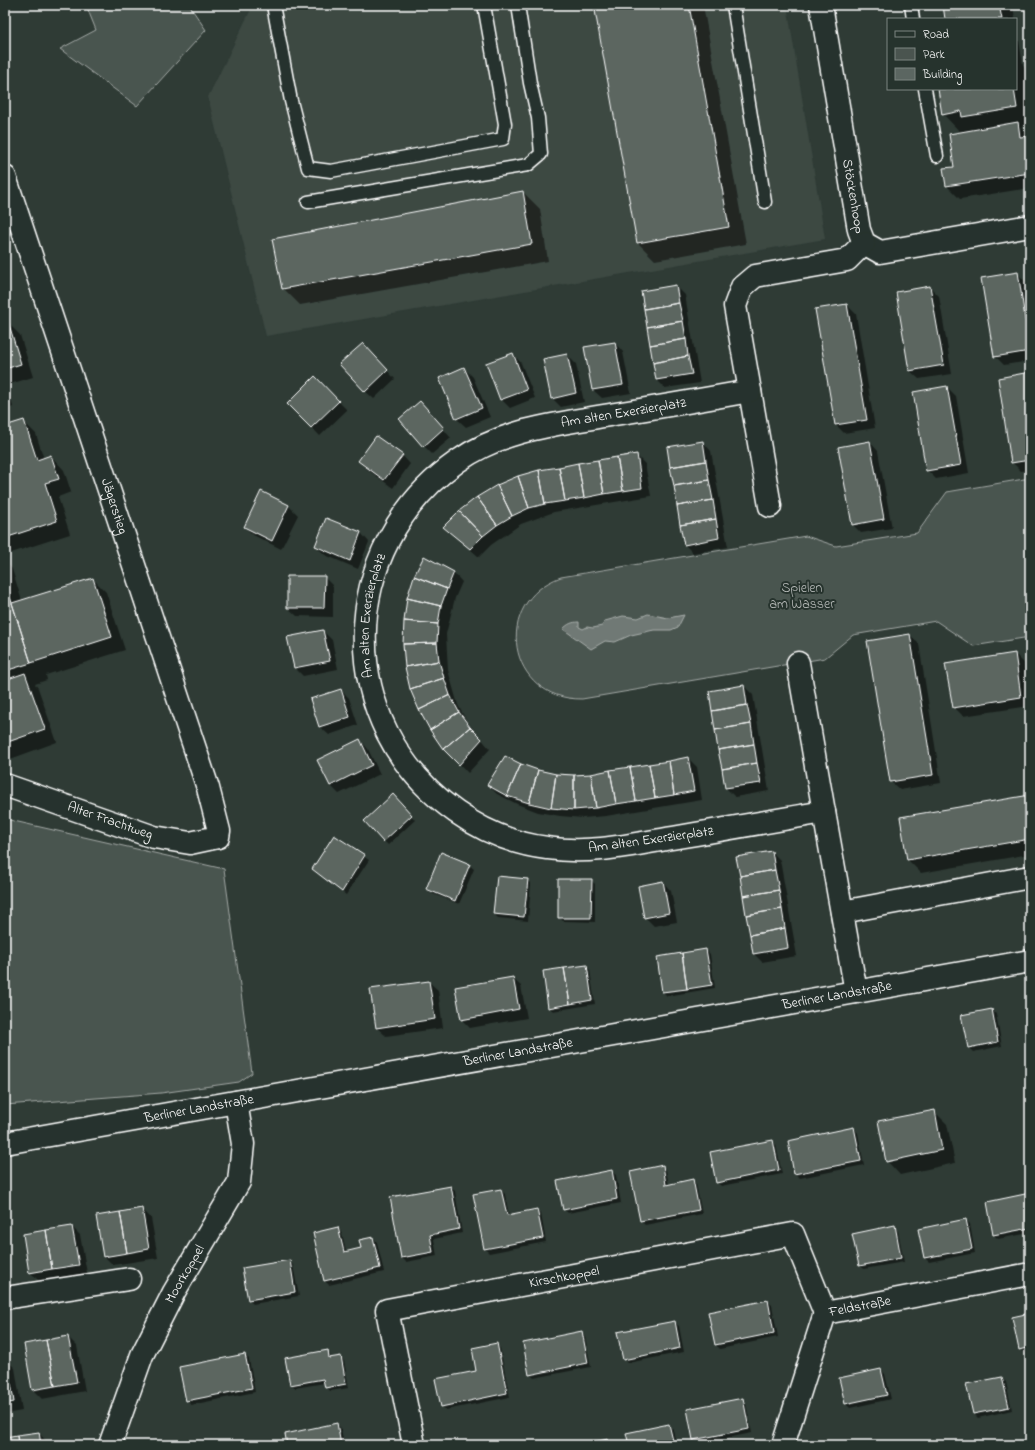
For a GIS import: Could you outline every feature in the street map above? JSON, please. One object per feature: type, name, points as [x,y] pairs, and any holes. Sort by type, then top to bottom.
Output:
[{"type":"street","name":"Stöckenhoop","points":[[821,5],[859,230],[864,243],[880,252],[1030,226]]},
{"type":"street","name":"Jägerstieg","points":[[5,177],[208,788],[217,817],[219,831],[218,837]]},
{"type":"street","points":[[770,506],[735,306],[742,287],[755,276],[847,260],[864,243]]},
{"type":"street","name":"Am alten Exerzierplatz","points":[[750,392],[521,432],[493,442],[460,459],[442,473],[410,505],[398,523],[378,563],[371,584],[364,628],[367,673],[372,695],[388,736],[404,761],[428,790],[445,805],[483,829],[525,844],[547,848],[592,850],[824,812]]},
{"type":"street","points":[[798,663],[856,992]]},
{"type":"street","name":"Alter Frachtweg","points":[[5,785],[154,837],[190,843],[218,837]]},
{"type":"street","points":[[842,912],[1030,877]]},
{"type":"street","name":"Berliner Landstraße","points":[[5,1143],[1030,960]]},
{"type":"street","name":"Moorkoppel","points":[[110,1445],[142,1355],[174,1292],[239,1182],[243,1144],[236,1102]]},
{"type":"street","name":"Kirschkoppel","points":[[414,1445],[387,1310],[793,1234],[825,1313]]},
{"type":"street","name":"Feldstraße","points":[[783,1445],[825,1313],[1030,1274]]},
{"type":"street","points":[[5,1298],[129,1279]]},
{"type":"lane","points":[[273,5],[291,101],[308,168],[331,171],[503,139],[505,124],[484,5]]},
{"type":"lane","points":[[308,202],[528,165],[541,154],[538,118],[530,83],[518,5]]},
{"type":"lane","points":[[733,5],[765,202]]},
{"type":"lane","points":[[911,5],[913,18]]},
{"type":"lane","points":[[925,90],[937,156]]},
{"type":"shaded area","points":[[253,5],[787,5],[825,239],[266,336],[208,97]]},
{"type":"shaded area","points":[[648,614],[668,618],[684,615],[678,627],[671,630],[654,630],[631,635],[615,642],[605,641],[591,649],[563,629],[574,622],[579,622],[579,627],[583,629],[587,627],[593,628],[602,626],[605,621],[623,616],[638,618]]},
{"type":"green space","points":[[86,5],[189,5],[206,30],[137,106],[60,49],[96,30]]},
{"type":"green space","name":"Spielen am Wasser","points":[[1030,478],[1030,637],[973,646],[936,621],[853,635],[825,658],[582,699],[557,695],[537,684],[524,667],[517,648],[517,627],[524,607],[539,589],[561,577],[806,536],[836,546],[917,533],[947,492]]},
{"type":"green space","points":[[5,819],[224,869],[252,1073],[239,1082],[161,1093],[5,1105]]},
{"type":"building","points":[[594,5],[689,5],[729,227],[637,243]]},
{"type":"building","points":[[943,5],[999,5],[1002,18],[945,18]]},
{"type":"building","points":[[938,90],[1014,90],[1017,108],[962,117],[961,111],[942,115]]},
{"type":"building","points":[[1018,122],[1020,137],[1030,136],[1030,173],[946,186],[943,168],[954,167],[949,134]]},
{"type":"building","points":[[523,191],[532,244],[282,289],[272,239]]},
{"type":"building","points":[[1018,272],[1030,351],[994,357],[981,278]]},
{"type":"building","points":[[676,285],[679,303],[644,309],[641,291]]},
{"type":"building","points":[[930,286],[944,365],[909,371],[896,292]]},
{"type":"building","points":[[679,303],[683,321],[647,327],[644,309]]},
{"type":"building","points":[[847,304],[867,420],[835,425],[815,309]]},
{"type":"building","points":[[8,321],[21,364],[5,369],[5,322]]},
{"type":"building","points":[[683,321],[686,339],[650,345],[647,327]]},
{"type":"building","points":[[686,339],[688,356],[653,363],[650,345]]},
{"type":"building","points":[[615,342],[623,385],[592,390],[584,347]]},
{"type":"building","points":[[363,343],[388,370],[365,392],[339,364]]},
{"type":"building","points":[[513,353],[527,390],[500,400],[486,363]]},
{"type":"building","points":[[567,354],[576,393],[551,399],[543,359]]},
{"type":"building","points":[[688,356],[692,374],[656,380],[653,363]]},
{"type":"building","points":[[464,367],[482,408],[456,419],[439,378]]},
{"type":"building","points":[[1030,372],[1030,460],[1011,463],[998,378]]},
{"type":"building","points":[[315,376],[339,401],[311,428],[287,404]]},
{"type":"building","points":[[947,386],[961,465],[926,471],[913,392]]},
{"type":"building","points":[[420,401],[444,428],[423,447],[399,419]]},
{"type":"building","points":[[24,420],[37,460],[51,455],[59,479],[45,483],[57,521],[5,538],[5,426]]},
{"type":"building","points":[[376,436],[403,455],[384,480],[358,461]]},
{"type":"building","points":[[703,441],[706,461],[670,467],[667,447]]},
{"type":"building","points":[[870,441],[884,519],[852,525],[838,447]]},
{"type":"building","points":[[637,454],[642,488],[623,491],[617,457]]},
{"type":"building","points":[[617,457],[623,491],[604,494],[598,460]]},
{"type":"building","points":[[598,460],[604,494],[584,498],[578,463]]},
{"type":"building","points":[[706,461],[709,480],[674,486],[670,467]]},
{"type":"building","points":[[578,463],[584,498],[565,501],[559,467]]},
{"type":"building","points":[[559,467],[565,501],[545,504],[539,470]]},
{"type":"building","points":[[539,470],[545,504],[529,508],[518,476]]},
{"type":"building","points":[[518,476],[529,508],[512,516],[497,485]]},
{"type":"building","points":[[709,480],[713,500],[677,506],[674,486]]},
{"type":"building","points":[[497,485],[512,516],[497,525],[477,497]]},
{"type":"building","points":[[261,491],[289,505],[272,541],[244,527]]},
{"type":"building","points":[[477,497],[497,525],[483,536],[459,511]]},
{"type":"building","points":[[713,500],[716,519],[680,525],[677,506]]},
{"type":"building","points":[[459,511],[483,536],[470,549],[443,527]]},
{"type":"building","points":[[326,518],[361,532],[350,561],[315,546]]},
{"type":"building","points":[[716,519],[719,538],[684,545],[680,525]]},
{"type":"building","points":[[424,556],[454,572],[447,589],[414,576]]},
{"type":"building","points":[[287,576],[325,576],[324,608],[287,608]]},
{"type":"building","points":[[414,576],[447,589],[441,606],[407,598]]},
{"type":"building","points":[[93,578],[112,637],[31,663],[12,603]]},
{"type":"building","points":[[5,581],[31,663],[5,671]]},
{"type":"building","points":[[407,598],[441,606],[438,624],[404,621]]},
{"type":"building","points":[[404,621],[438,624],[437,643],[403,644]]},
{"type":"building","points":[[323,630],[330,661],[294,668],[287,637]]},
{"type":"building","points":[[910,634],[933,775],[890,782],[867,641]]},
{"type":"building","points":[[437,643],[439,661],[405,667],[403,644]]},
{"type":"building","points":[[1015,653],[1021,697],[953,708],[945,664]]},
{"type":"building","points":[[439,661],[444,678],[410,689],[405,667]]},
{"type":"building","points":[[25,673],[45,729],[5,743],[5,680]]},
{"type":"building","points":[[444,678],[450,695],[419,710],[410,689]]},
{"type":"building","points":[[744,685],[747,705],[712,711],[709,691]]},
{"type":"building","points":[[341,689],[350,717],[319,727],[310,699]]},
{"type":"building","points":[[450,695],[459,712],[430,730],[419,710]]},
{"type":"building","points":[[747,705],[751,724],[715,730],[712,711]]},
{"type":"building","points":[[459,712],[470,727],[443,749],[430,730]]},
{"type":"building","points":[[751,724],[754,744],[718,750],[715,730]]},
{"type":"building","points":[[470,727],[482,739],[459,765],[443,749]]},
{"type":"building","points":[[360,739],[372,765],[330,786],[317,760]]},
{"type":"building","points":[[754,744],[757,763],[722,769],[718,750]]},
{"type":"building","points":[[505,756],[521,764],[507,796],[487,785]]},
{"type":"building","points":[[688,757],[694,791],[674,795],[669,761]]},
{"type":"building","points":[[669,761],[674,795],[655,798],[649,764]]},
{"type":"building","points":[[757,763],[761,783],[725,788],[722,769]]},
{"type":"building","points":[[521,764],[538,770],[529,803],[507,796]]},
{"type":"building","points":[[649,764],[655,798],[636,801],[630,767]]},
{"type":"building","points":[[630,767],[636,801],[616,804],[610,770]]},
{"type":"building","points":[[538,770],[556,774],[551,808],[529,803]]},
{"type":"building","points":[[610,770],[616,804],[596,808],[591,774]]},
{"type":"building","points":[[556,774],[574,775],[574,810],[551,808]]},
{"type":"building","points":[[591,774],[596,808],[574,810],[574,775]]},
{"type":"building","points":[[393,794],[412,815],[383,842],[364,821]]},
{"type":"building","points":[[1030,795],[1030,839],[907,860],[900,817]]},
{"type":"building","points":[[334,835],[365,855],[342,892],[312,869]]},
{"type":"building","points":[[772,851],[775,870],[740,876],[736,857]]},
{"type":"building","points":[[441,852],[470,864],[455,901],[426,889]]},
{"type":"building","points":[[775,870],[779,890],[743,896],[740,876]]},
{"type":"building","points":[[497,876],[528,879],[524,917],[493,914]]},
{"type":"building","points":[[558,879],[592,879],[591,918],[558,918]]},
{"type":"building","points":[[663,881],[669,913],[644,918],[638,886]]},
{"type":"building","points":[[779,890],[782,909],[746,915],[743,896]]},
{"type":"building","points":[[782,909],[785,928],[750,935],[746,915]]},
{"type":"building","points":[[785,928],[788,948],[753,954],[750,935]]},
{"type":"building","points":[[706,949],[712,985],[687,989],[682,953]]},
{"type":"building","points":[[682,953],[687,989],[662,992],[657,957]]},
{"type":"building","points":[[587,965],[592,1000],[570,1004],[564,968]]},
{"type":"building","points":[[564,968],[570,1004],[548,1008],[543,971]]},
{"type":"building","points":[[513,977],[519,1009],[461,1020],[455,987]]},
{"type":"building","points":[[429,981],[435,1019],[376,1028],[370,989]]},
{"type":"building","points":[[992,1009],[998,1042],[968,1048],[961,1015]]},
{"type":"building","points":[[935,1110],[942,1150],[886,1162],[878,1121]]},
{"type":"building","points":[[854,1127],[861,1161],[794,1174],[788,1141]]},
{"type":"building","points":[[773,1140],[779,1170],[716,1183],[710,1152]]},
{"type":"building","points":[[663,1165],[666,1185],[693,1179],[699,1210],[640,1221],[630,1172]]},
{"type":"building","points":[[612,1170],[617,1199],[563,1210],[557,1181]]},
{"type":"building","points":[[451,1186],[459,1229],[430,1235],[433,1252],[401,1258],[390,1197]]},
{"type":"building","points":[[501,1189],[507,1215],[537,1209],[543,1238],[484,1249],[473,1194]]},
{"type":"building","points":[[1030,1193],[1030,1228],[993,1235],[987,1202]]},
{"type":"building","points":[[142,1208],[149,1249],[127,1253],[120,1212]]},
{"type":"building","points":[[120,1212],[127,1253],[103,1257],[96,1216]]},
{"type":"building","points":[[966,1219],[972,1249],[924,1258],[918,1229]]},
{"type":"building","points":[[895,1225],[901,1258],[859,1266],[852,1234]]},
{"type":"building","points":[[72,1226],[79,1265],[52,1269],[46,1230]]},
{"type":"building","points":[[338,1227],[344,1252],[361,1248],[359,1240],[373,1237],[380,1268],[324,1281],[313,1233]]},
{"type":"building","points":[[46,1230],[52,1269],[29,1273],[23,1234]]},
{"type":"building","points":[[290,1260],[295,1292],[248,1300],[242,1268]]},
{"type":"building","points":[[768,1300],[774,1333],[715,1345],[708,1312]]},
{"type":"building","points":[[1030,1313],[1030,1347],[1019,1350],[1012,1317]]},
{"type":"building","points":[[675,1321],[680,1348],[623,1360],[617,1332]]},
{"type":"building","points":[[582,1331],[588,1363],[529,1375],[523,1343]]},
{"type":"building","points":[[68,1336],[77,1382],[55,1386],[46,1340]]},
{"type":"building","points":[[46,1340],[55,1386],[32,1390],[24,1344]]},
{"type":"building","points":[[497,1343],[507,1393],[441,1407],[435,1379],[476,1371],[472,1348]]},
{"type":"building","points":[[328,1350],[329,1358],[341,1356],[346,1384],[325,1388],[323,1379],[290,1385],[285,1358]]},
{"type":"building","points":[[245,1354],[252,1388],[186,1401],[179,1367]]},
{"type":"building","points":[[5,1358],[7,1358],[14,1402],[5,1404]]},
{"type":"building","points":[[881,1369],[887,1395],[845,1404],[839,1378]]},
{"type":"building","points":[[1002,1377],[1009,1407],[973,1414],[966,1384]]},
{"type":"building","points":[[743,1398],[749,1429],[693,1440],[687,1409]]},
{"type":"building","points":[[337,1423],[341,1445],[287,1445],[285,1434]]},
{"type":"building","points":[[669,1424],[674,1445],[629,1445],[626,1433]]},
{"type":"building","points":[[39,1432],[41,1445],[18,1445],[17,1435]]},
{"type":"building","points":[[17,1435],[18,1445],[5,1445],[5,1437]]},
{"type":"building","points":[[608,1439],[609,1445],[579,1445]]}]
